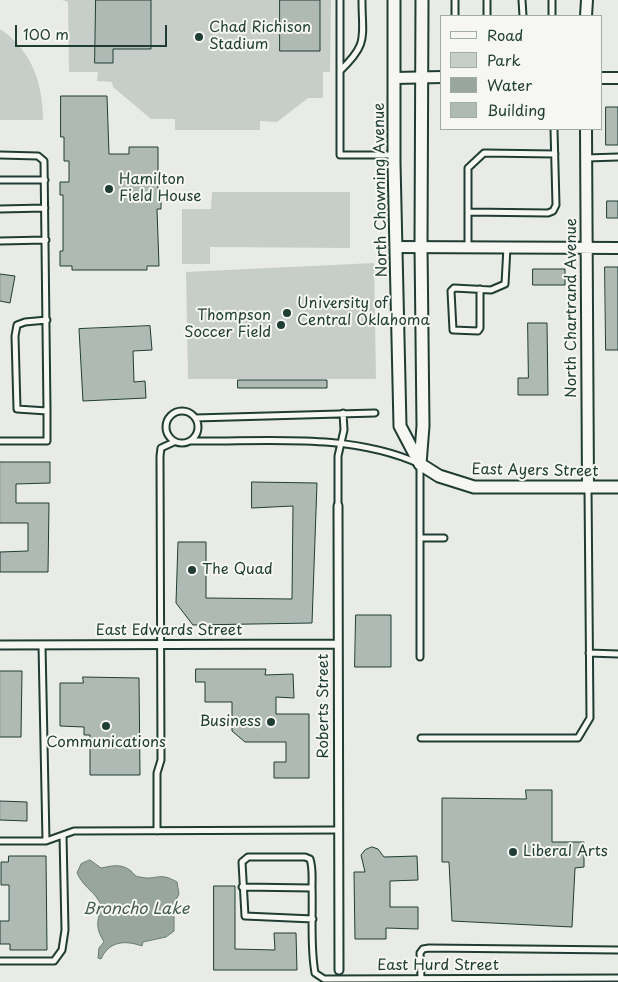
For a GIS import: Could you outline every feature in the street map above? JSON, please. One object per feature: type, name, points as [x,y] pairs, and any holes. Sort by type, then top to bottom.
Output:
[{"type":"street","name":"North Chowning Avenue","points":[[394,0],[394,155],[400,426],[420,464]]},
{"type":"street","name":"North Chowning Avenue","points":[[420,464],[423,426],[421,246],[422,0]]},
{"type":"street","points":[[586,15],[587,0]]},
{"type":"street","points":[[395,78],[440,77]]},
{"type":"street","points":[[603,78],[618,78]]},
{"type":"street","name":"North Chartrand Avenue","points":[[586,130],[588,488]]},
{"type":"street","points":[[396,247],[618,248]]},
{"type":"street","name":"East Ayers Street","points":[[420,464],[439,476],[474,487],[618,487]]},
{"type":"street","name":"Roberts Street","points":[[338,506],[339,970]]},
{"type":"street","name":"East Edwards Street","points":[[0,645],[338,644]]},
{"type":"lane","points":[[340,0],[340,155],[394,155]]},
{"type":"lane","points":[[340,72],[357,54],[362,44],[362,0]]},
{"type":"lane","points":[[455,0],[455,15]]},
{"type":"lane","points":[[487,0],[487,15]]},
{"type":"lane","points":[[522,0],[522,15]]},
{"type":"lane","points":[[552,0],[552,15]]},
{"type":"lane","points":[[468,212],[548,213],[554,211],[556,205],[554,130]]},
{"type":"lane","points":[[468,247],[468,168],[484,153],[555,154]]},
{"type":"lane","points":[[0,155],[38,156],[44,162],[46,208],[47,441],[0,441]]},
{"type":"lane","points":[[586,158],[618,157]]},
{"type":"lane","points":[[0,180],[45,180]]},
{"type":"lane","points":[[0,208],[46,208]]},
{"type":"lane","points":[[0,241],[46,240]]},
{"type":"lane","points":[[480,289],[480,328],[478,330],[453,330],[451,291],[454,288],[499,288],[505,284],[507,247]]},
{"type":"lane","points":[[47,320],[25,322],[17,325],[14,336],[17,409],[47,411]]},
{"type":"lane","points":[[174,442],[167,434],[168,419],[176,412],[181,411],[195,418],[375,413]]},
{"type":"lane","name":"Roberts Street","points":[[338,506],[338,456],[343,413]]},
{"type":"lane","points":[[157,831],[157,773],[161,760],[160,456],[161,448],[174,442],[190,441],[197,433],[195,418]]},
{"type":"lane","name":"East Ayers Street","points":[[190,441],[341,443],[384,451],[420,464]]},
{"type":"lane","name":"North Chowning Avenue","points":[[420,464],[420,656]]},
{"type":"lane","points":[[421,738],[578,738],[590,718],[588,488]]},
{"type":"lane","points":[[420,538],[444,538]]},
{"type":"lane","points":[[42,645],[46,841]]},
{"type":"lane","points":[[589,654],[618,654]]},
{"type":"lane","points":[[0,842],[46,841],[74,831],[338,830]]},
{"type":"lane","points":[[0,961],[54,961],[62,950],[65,930],[63,834]]},
{"type":"lane","points":[[305,857],[311,863],[312,888],[313,919],[245,916],[242,862],[244,859],[305,857]]},
{"type":"lane","points":[[242,888],[312,888]]},
{"type":"lane","name":"East Hurd Street","points":[[313,919],[313,964],[318,977],[489,980],[618,978]]},
{"type":"lane","points":[[420,979],[420,953],[422,949],[618,950]]},
{"type":"green space","name":"Chad Richison Stadium","points":[[62,0],[331,0],[330,72],[323,72],[323,98],[308,98],[277,122],[260,121],[260,130],[175,130],[175,119],[151,119],[113,87],[112,82],[97,81],[98,72],[69,72],[68,2]]},
{"type":"green space","points":[[0,29],[20,47],[34,69],[41,94],[43,120],[0,120]]},
{"type":"green space","points":[[212,192],[350,192],[350,248],[210,247],[210,264],[182,264],[182,209],[211,209]]},
{"type":"green space","name":"Thompson Soccer Field","points":[[374,263],[376,379],[188,379],[186,272]]},
{"type":"water","name":"Broncho Lake","points":[[90,860],[101,868],[120,866],[127,868],[139,877],[166,877],[177,882],[179,894],[174,904],[174,931],[166,937],[143,942],[142,946],[130,943],[113,945],[104,953],[101,959],[98,958],[99,948],[104,942],[99,933],[98,925],[102,907],[77,873],[81,864]]},
{"type":"building","points":[[96,0],[151,0],[151,49],[113,49],[113,63],[95,63]]},
{"type":"building","points":[[280,0],[320,0],[320,51],[280,51]]},
{"type":"building","name":"Hamilton Field House","points":[[61,96],[107,96],[109,154],[129,154],[129,147],[158,147],[158,196],[161,196],[161,209],[157,209],[159,266],[147,266],[147,270],[72,270],[72,266],[60,266],[60,251],[63,251],[63,195],[60,195],[60,182],[69,182],[69,161],[64,161],[64,137],[61,137]]},
{"type":"building","points":[[606,107],[618,107],[618,145],[606,145]]},
{"type":"building","points":[[607,201],[618,201],[618,218],[607,218]]},
{"type":"building","points":[[605,267],[618,267],[618,350],[606,350]]},
{"type":"building","points":[[533,269],[565,269],[565,285],[533,285]]},
{"type":"building","points":[[0,274],[15,276],[10,303],[0,301]]},
{"type":"building","points":[[528,323],[547,323],[548,395],[518,395],[518,378],[528,378]]},
{"type":"building","points":[[150,326],[152,350],[133,351],[134,382],[145,381],[146,398],[83,401],[79,329]]},
{"type":"building","points":[[238,380],[327,380],[327,388],[238,388]]},
{"type":"building","points":[[0,462],[50,462],[50,483],[16,484],[16,503],[49,503],[48,572],[0,572],[0,552],[28,551],[28,523],[0,523]]},
{"type":"building","name":"The Quad","points":[[252,482],[317,483],[312,623],[193,625],[176,603],[178,542],[206,542],[206,598],[292,599],[293,506],[252,508]]},
{"type":"building","points":[[356,615],[391,615],[391,667],[355,667]]},
{"type":"building","name":"Business","points":[[196,669],[266,669],[265,675],[293,674],[294,698],[276,697],[276,714],[309,714],[309,778],[274,778],[274,762],[286,762],[286,742],[245,742],[232,731],[232,702],[205,702],[205,682],[196,682]]},
{"type":"building","points":[[0,671],[22,671],[21,737],[0,737]]},
{"type":"building","name":"Communications","points":[[83,677],[139,678],[140,775],[90,775],[90,735],[84,735],[84,727],[60,726],[60,683],[83,683]]},
{"type":"building","name":"Liberal Arts","points":[[526,790],[552,790],[552,842],[584,842],[584,867],[575,868],[572,927],[452,921],[449,862],[442,862],[442,798],[526,799]]},
{"type":"building","points":[[0,801],[27,802],[27,821],[0,820]]},
{"type":"building","points":[[372,847],[378,849],[384,857],[417,856],[418,880],[390,881],[390,907],[418,907],[418,929],[386,928],[386,939],[355,939],[354,872],[365,872],[361,855],[365,850]]},
{"type":"building","points":[[9,856],[46,856],[47,950],[10,950],[10,944],[0,944],[0,921],[9,921],[9,885],[1,885],[1,862],[8,862]]},
{"type":"building","points":[[214,886],[235,886],[235,949],[275,950],[274,933],[296,933],[297,970],[214,970]]},
{"type":"place","name":"Chad Richison Stadium","points":[[199,37]]},
{"type":"place","name":"Hamilton Field House","points":[[109,189]]},
{"type":"place","name":"University of Central Oklahoma","points":[[287,313]]},
{"type":"place","name":"Thompson Soccer Field","points":[[281,325]]},
{"type":"place","name":"The Quad","points":[[192,570]]},
{"type":"place","name":"Business","points":[[271,722]]},
{"type":"place","name":"Communications","points":[[106,726]]},
{"type":"place","name":"Liberal Arts","points":[[513,852]]}]
